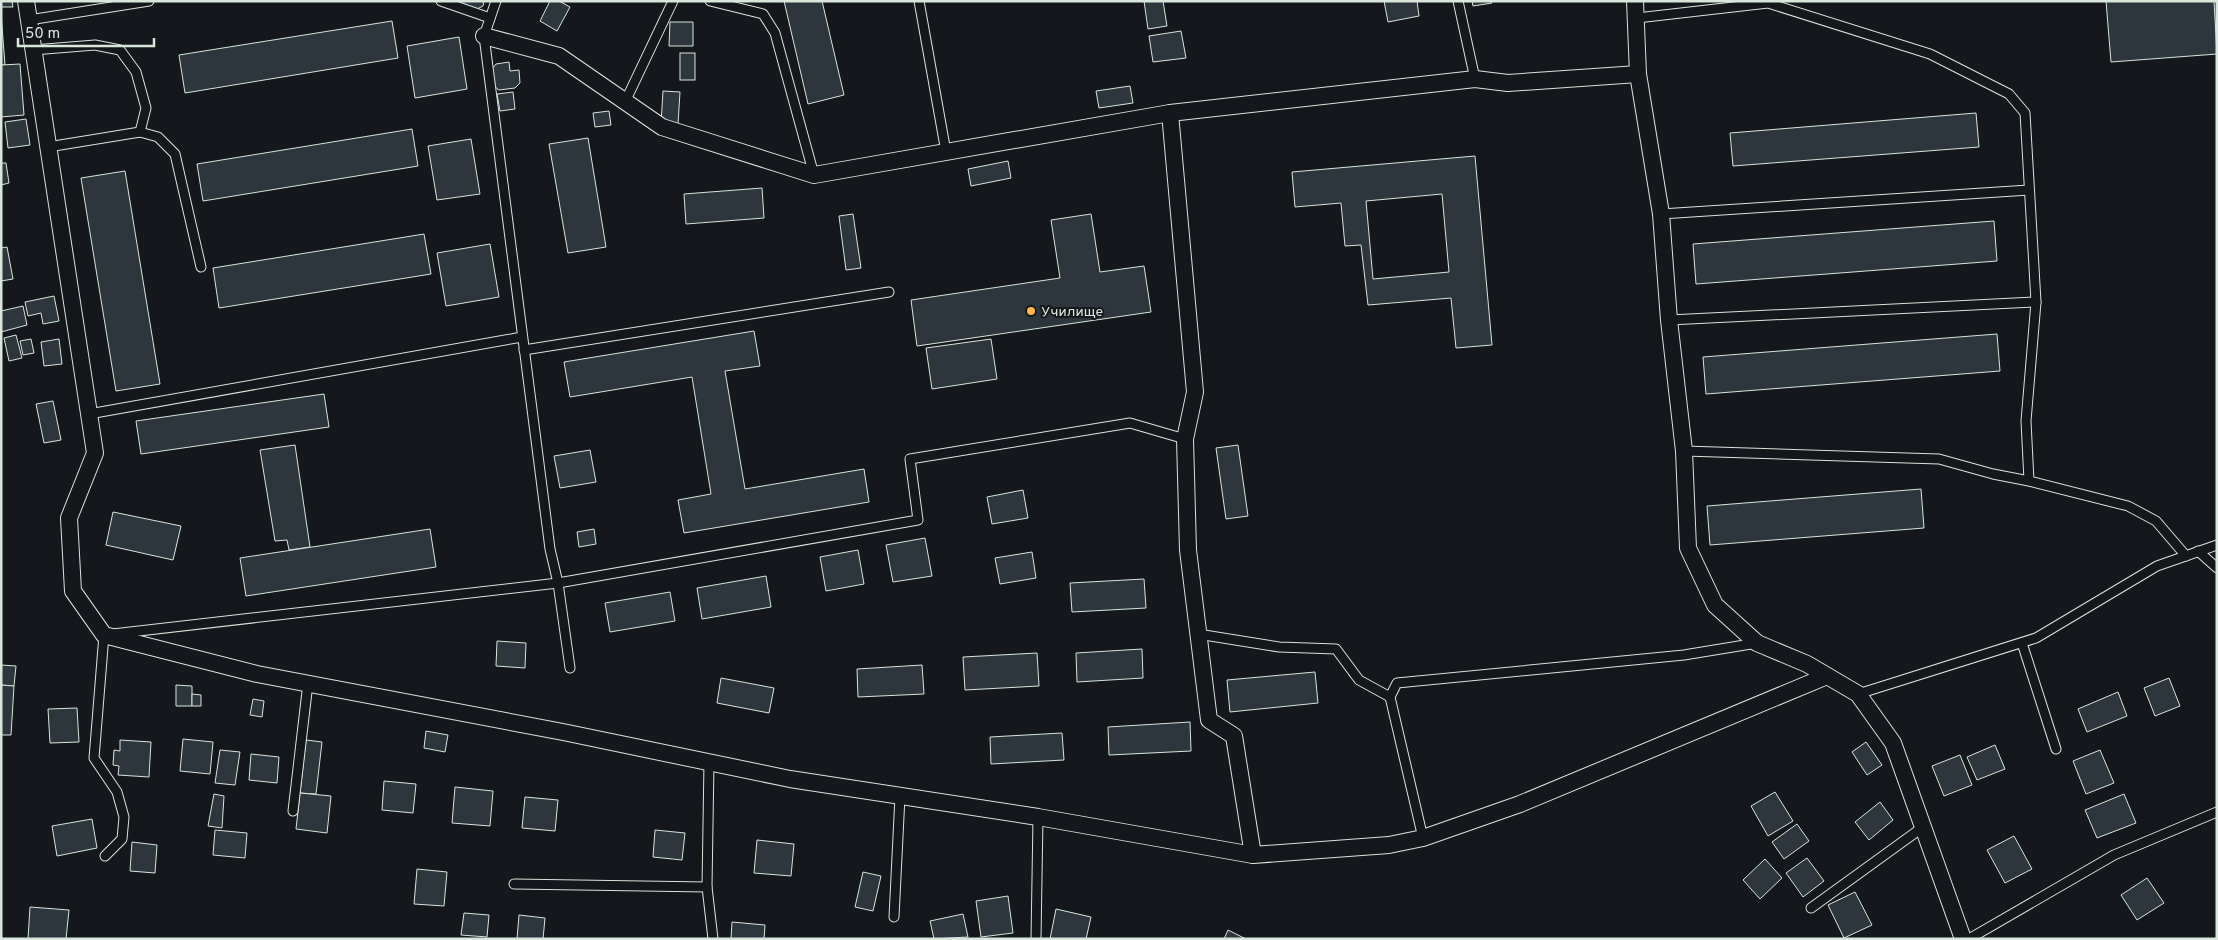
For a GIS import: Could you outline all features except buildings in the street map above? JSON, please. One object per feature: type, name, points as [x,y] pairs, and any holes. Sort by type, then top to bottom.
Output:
[{"type":"street","points":[[26,1],[95,453],[69,518],[72,591],[104,635],[257,674],[563,732],[790,779],[1038,817],[1253,855],[1389,845],[1423,838],[1520,804],[1827,676]]},
{"type":"street","points":[[1635,1],[1638,74],[1661,214],[1669,320],[1684,451],[1688,548],[1714,605],[1757,642],[1807,664],[1858,694],[1893,742],[1963,939]]},
{"type":"street","points":[[484,36],[558,56],[662,127],[814,175],[1170,113],[1475,78],[1508,83],[1638,74]]},
{"type":"street","points":[[1170,113],[1195,392],[1185,439],[1188,550],[1209,720],[1234,736],[1253,855]]},
{"type":"lane","points":[[29,20],[149,1]]},
{"type":"lane","points":[[441,1],[490,18]]},
{"type":"lane","points":[[496,1],[484,36],[550,550],[558,583],[570,668]]},
{"type":"lane","points":[[625,102],[673,1]]},
{"type":"lane","points":[[710,1],[763,14],[775,33],[814,175]]},
{"type":"lane","points":[[919,1],[946,152]]},
{"type":"lane","points":[[1458,1],[1475,78]]},
{"type":"lane","points":[[1637,18],[1768,3],[1930,54],[2010,94],[2025,113],[2036,302],[2026,421],[2029,481]]},
{"type":"lane","points":[[33,50],[95,45],[120,50],[136,72],[146,108],[140,132]]},
{"type":"lane","points":[[48,147],[140,132],[158,137],[175,154],[201,267]]},
{"type":"lane","points":[[1661,214],[2029,190]]},
{"type":"lane","points":[[524,350],[889,292]]},
{"type":"lane","points":[[1669,320],[2036,302]]},
{"type":"lane","points":[[89,414],[522,337]]},
{"type":"lane","points":[[105,856],[122,839],[124,817],[116,792],[94,758],[104,635],[558,583],[918,520],[910,459],[1130,423],[1185,439]]},
{"type":"lane","points":[[1684,451],[1939,459],[1993,474],[2128,506],[2156,521],[2186,556]]},
{"type":"lane","points":[[1858,694],[2036,638],[2157,566],[2217,545]]},
{"type":"lane","points":[[2198,551],[2217,568]]},
{"type":"lane","points":[[1198,634],[1279,647],[1336,649],[1359,680],[1390,697]]},
{"type":"lane","points":[[1423,838],[1390,697],[1397,683],[1684,655],[1757,642]]},
{"type":"lane","points":[[2022,643],[2056,749]]},
{"type":"lane","points":[[293,811],[308,683]]},
{"type":"lane","points":[[710,762],[707,887],[713,939]]},
{"type":"lane","points":[[894,917],[900,796]]},
{"type":"lane","points":[[1969,939],[2114,855],[2217,812]]},
{"type":"lane","points":[[1036,939],[1038,817]]},
{"type":"lane","points":[[1811,908],[1923,828]]},
{"type":"lane","points":[[514,884],[707,887]]},
{"type":"place","name":"Училище","points":[[1031,311]]}]
